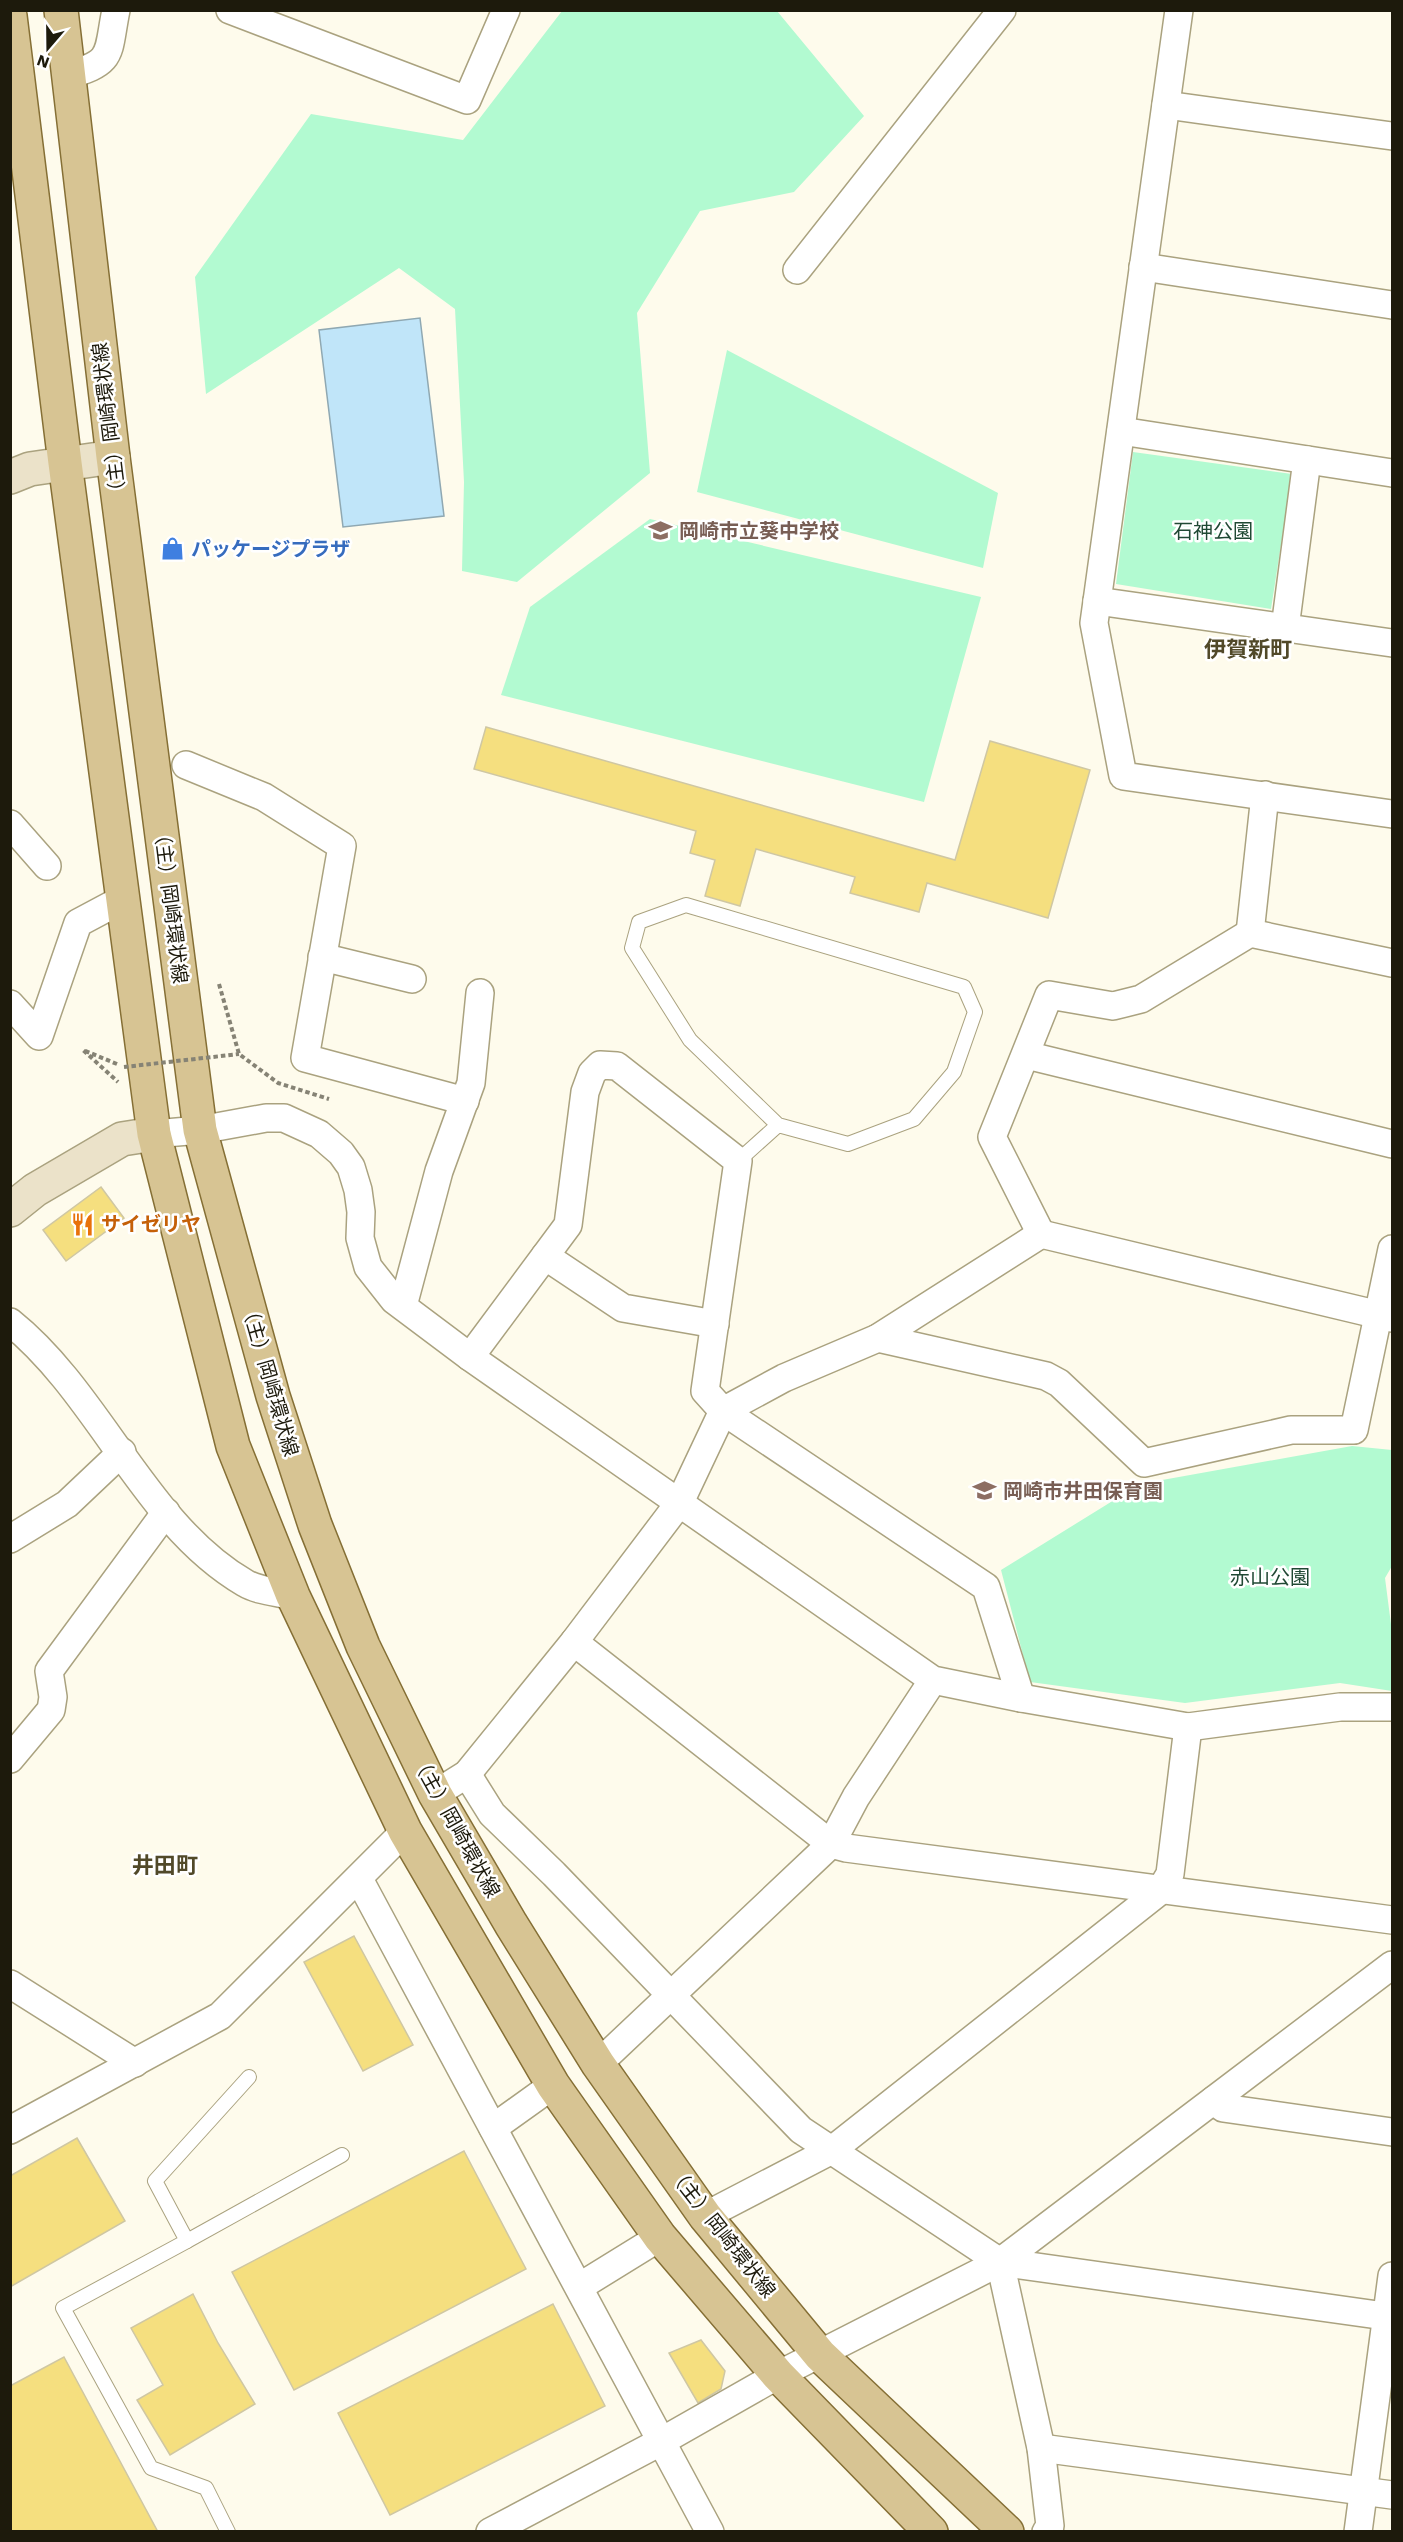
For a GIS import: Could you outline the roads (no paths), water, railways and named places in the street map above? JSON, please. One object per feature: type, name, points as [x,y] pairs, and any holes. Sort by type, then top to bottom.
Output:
[{"type":"main road","name":"（主）岡崎環状線","points":[[61,10],[113,457],[200,1130],[273,1396],[315,1525],[363,1646],[435,1794],[511,1924],[598,2064],[705,2216],[820,2355],[1007,2532]]},
{"type":"main road","points":[[10,16],[65,463],[154,1134],[233,1446],[293,1596],[405,1831],[553,2085],[660,2237],[778,2375],[932,2532]]},
{"type":"street","points":[[68,75],[95,68],[106,58],[116,10]]},
{"type":"street","points":[[230,10],[467,100],[506,10]]},
{"type":"street","points":[[797,270],[1002,10]]},
{"type":"street","points":[[1179,10],[1094,622],[1123,776],[1392,814]]},
{"type":"street","points":[[1166,105],[1392,136]]},
{"type":"street","points":[[1143,267],[1392,305]]},
{"type":"street","points":[[1121,431],[1392,474]]},
{"type":"street","points":[[10,477],[30,469],[113,457]]},
{"type":"street","points":[[1285,628],[1307,460]]},
{"type":"street","points":[[1097,601],[1392,643]]},
{"type":"street","points":[[186,765],[264,797],[342,846],[304,1058],[465,1101]]},
{"type":"street","points":[[1250,933],[1265,795]]},
{"type":"street","points":[[10,824],[46,866]]},
{"type":"street","points":[[10,1004],[39,1035],[78,923],[123,899]]},
{"type":"street","points":[[1041,1234],[992,1137],[1049,995],[1113,1006],[1141,999],[1250,933],[1392,963]]},
{"type":"street","points":[[322,957],[412,979]]},
{"type":"street","points":[[403,1306],[439,1171],[471,1083],[480,993]]},
{"type":"street","points":[[1026,1055],[1392,1144]]},
{"type":"street","points":[[470,1357],[568,1225],[585,1092],[592,1073],[600,1065],[616,1066],[738,1161],[705,1392],[723,1411],[986,1587],[1021,1698]]},
{"type":"street","points":[[10,1210],[35,1190],[123,1139],[200,1130],[235,1122],[284,1118],[319,1134],[341,1153],[351,1167],[358,1190],[361,1212],[360,1239],[368,1267],[394,1300],[470,1357],[933,1680],[1188,1727],[1340,1707],[1392,1707]]},
{"type":"street","points":[[435,1794],[467,1774],[574,1642],[680,1502],[723,1411],[783,1378],[878,1338],[1041,1234],[1386,1316]]},
{"type":"street","points":[[878,1338],[1046,1376],[1059,1383],[1144,1463],[1292,1430],[1354,1430],[1386,1316],[1392,1249]]},
{"type":"street","points":[[545,1256],[623,1308],[715,1324]]},
{"type":"street","points":[[10,1322],[58,1369],[166,1512],[205,1553],[246,1584],[293,1596]]},
{"type":"street","points":[[10,1539],[67,1504],[122,1452]]},
{"type":"street","points":[[10,1759],[51,1710],[53,1696],[50,1671],[166,1512]]},
{"type":"street","points":[[574,1642],[831,1844],[846,1848],[1160,1891],[1392,1920]]},
{"type":"street","points":[[598,2064],[831,1844],[856,1797],[933,1680]]},
{"type":"street","points":[[705,2216],[832,2150],[1160,1891],[1170,1874],[1188,1727]]},
{"type":"street","points":[[467,1774],[492,1814],[554,1874],[669,1996],[801,2130],[1000,2262],[1389,2316]]},
{"type":"street","points":[[10,2130],[220,2016],[405,1831]]},
{"type":"street","points":[[359,1879],[710,2532]]},
{"type":"street","points":[[497,2530],[778,2375],[1000,2262],[1392,1965]]},
{"type":"street","points":[[10,1984],[135,2063]]},
{"type":"street","points":[[493,2128],[553,2085]]},
{"type":"street","points":[[1214,2100],[1223,2108],[1392,2132]]},
{"type":"street","points":[[579,2287],[660,2237]]},
{"type":"street","points":[[1000,2262],[1041,2448],[1050,2526],[1046,2532]]},
{"type":"street","points":[[1358,2532],[1389,2316],[1392,2276]]},
{"type":"street","points":[[1041,2448],[1392,2495]]},
{"type":"lane","points":[[686,905],[964,987],[975,1012],[954,1072],[915,1119],[848,1144],[778,1125],[690,1040],[632,948],[639,922],[686,905]]},
{"type":"lane","points":[[738,1161],[778,1125]]},
{"type":"lane","points":[[187,2241],[155,2181],[249,2078]]},
{"type":"lane","points":[[228,2532],[206,2488],[151,2468],[63,2308],[342,2155]]},
{"type":"water","points":[[420,318],[444,516],[343,527],[319,330]]},
{"type":"place","name":"岡崎市立葵中学校","points":[[661,531]]},
{"type":"place","name":"パッケージプラザ","points":[[173,549]]},
{"type":"place","name":"サイゼリヤ","points":[[83,1224]]},
{"type":"place","name":"岡崎市井田保育園","points":[[985,1491]]},
{"type":"district","name":"伊賀新町","points":[[1248,649]]},
{"type":"district","name":"井田町","points":[[165,1865]]},
{"type":"park label","name":"石神公園","points":[[1213,531]]},
{"type":"park label","name":"赤山公園","points":[[1270,1577]]}]
